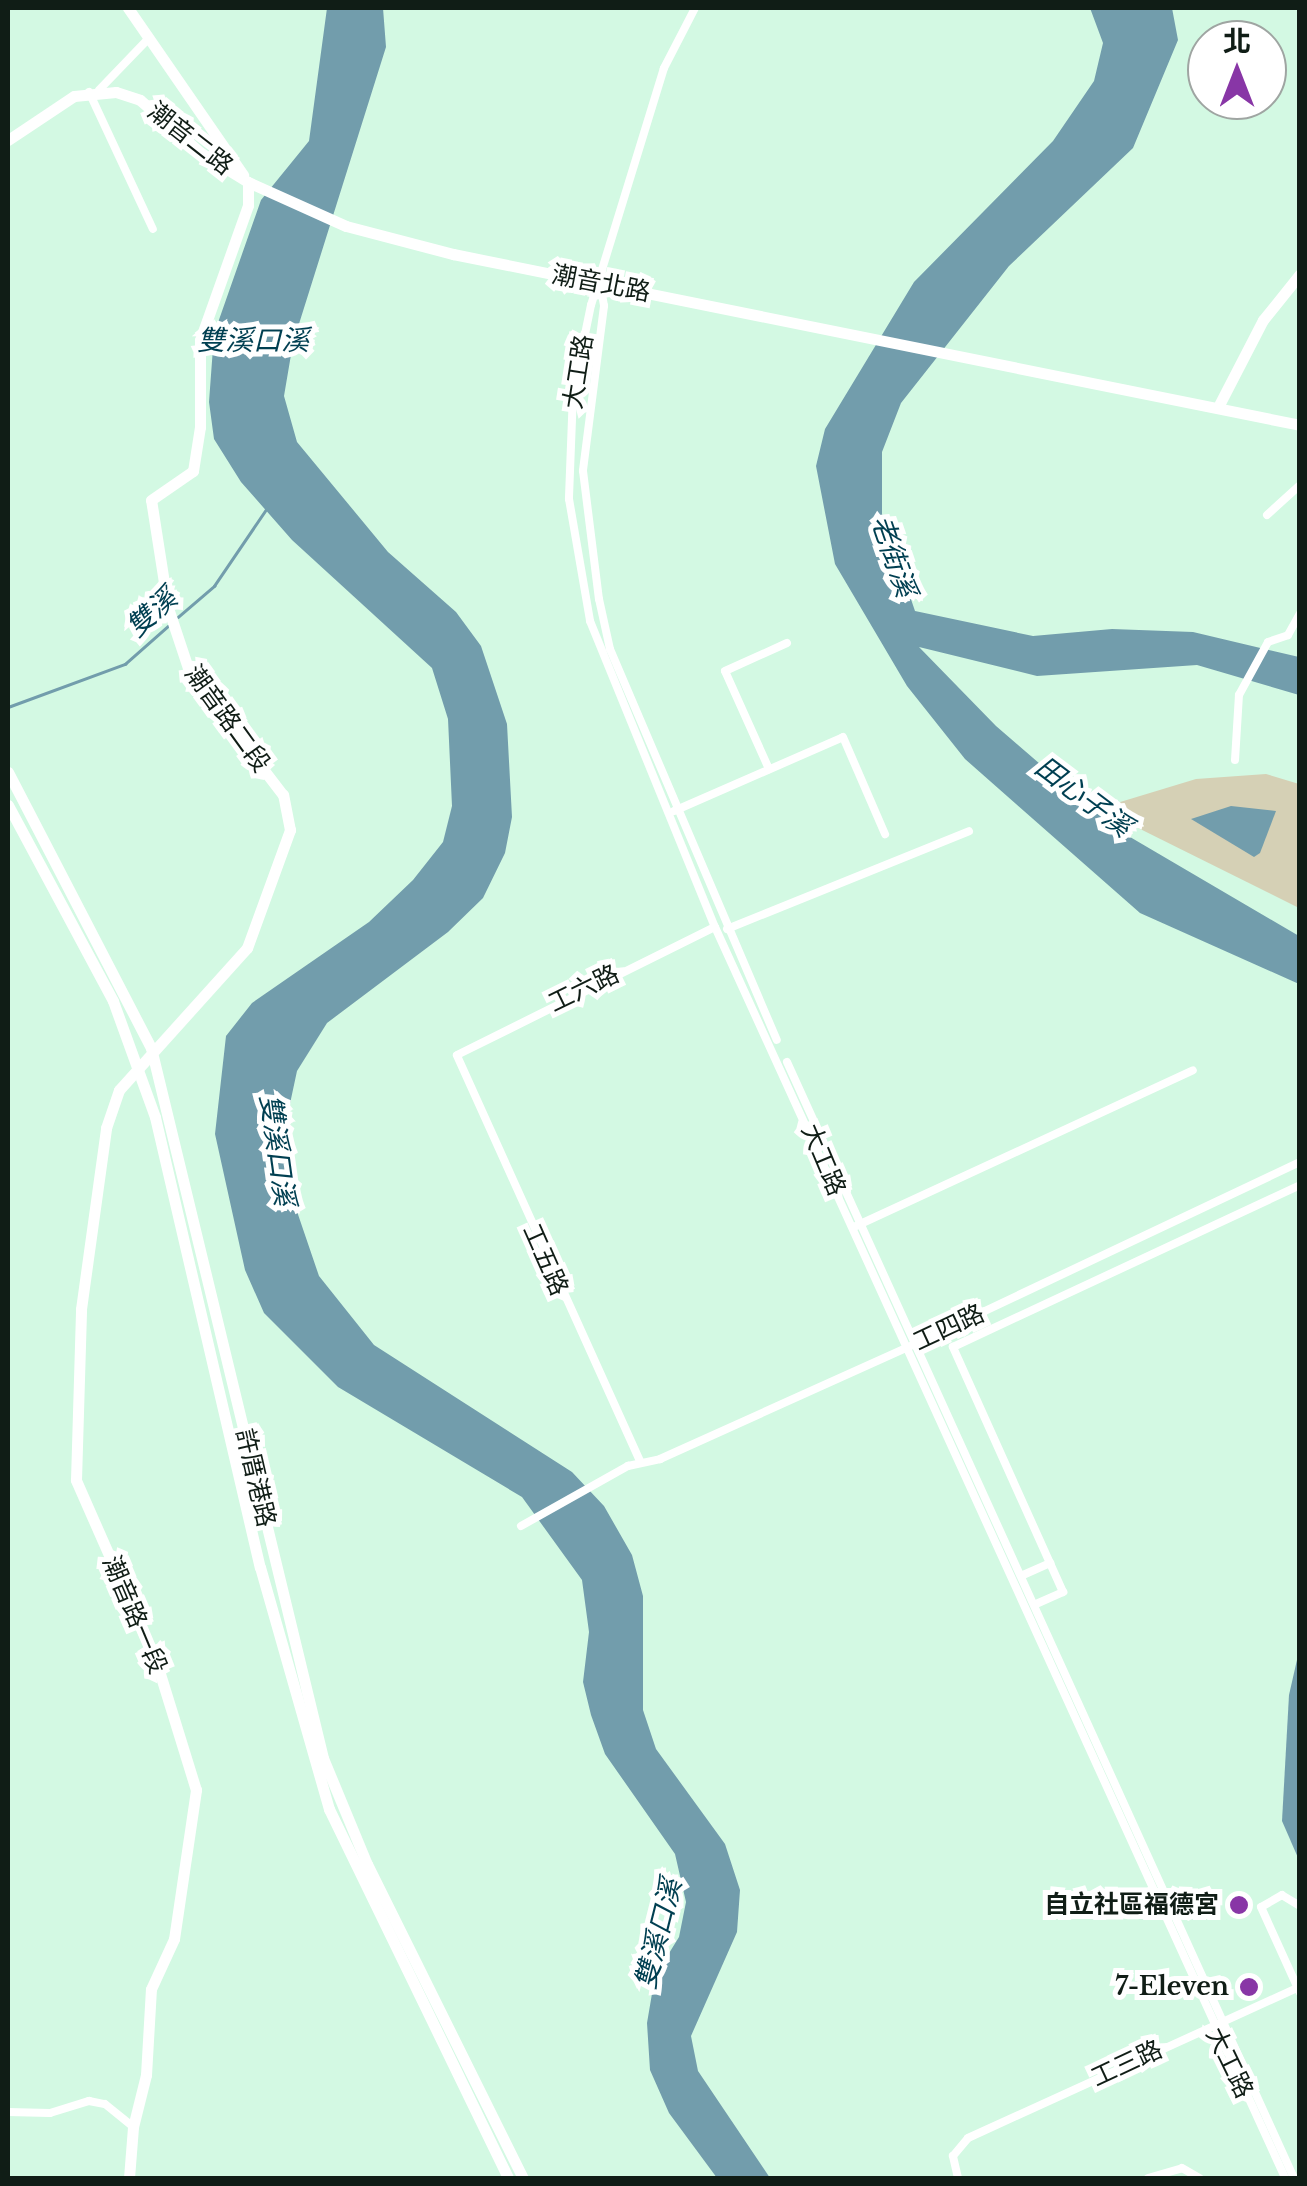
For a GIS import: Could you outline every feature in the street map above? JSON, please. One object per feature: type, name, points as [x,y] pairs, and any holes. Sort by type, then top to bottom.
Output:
[{"type":"street","points":[[128,8],[248,182]]},
{"type":"street","points":[[600,283],[664,68],[695,8]]},
{"type":"street","points":[[8,140],[94,91],[149,38]]},
{"type":"street","points":[[94,91],[153,230]]},
{"type":"street","name":"潮音二路","points":[[94,91],[140,100],[202,154],[264,191],[346,226]]},
{"type":"street","name":"潮音路二段","points":[[143,1056],[247,948],[290,830],[283,795],[190,674],[168,608],[151,500],[193,471],[200,428],[200,340],[248,205],[248,182]]},
{"type":"street","name":"潮音北路","points":[[346,226],[600,283],[1218,407]]},
{"type":"street","points":[[1300,274],[1263,320],[1218,407],[1300,425]]},
{"type":"street","name":"大工路","points":[[600,283],[604,306],[583,471],[591,561],[610,648],[856,1226]]},
{"type":"street","name":"大工路","points":[[600,283],[573,393],[569,499],[590,620],[715,927],[776,1050],[1284,2178]]},
{"type":"street","points":[[1267,515],[1300,485]]},
{"type":"street","points":[[1235,760],[1244,685],[1268,642],[1288,635],[1300,613]]},
{"type":"street","points":[[769,770],[725,671],[787,643]]},
{"type":"street","points":[[666,814],[844,737],[885,834]]},
{"type":"street","name":"許厝港路","points":[[8,772],[143,1056],[329,1808],[369,1900],[497,2140],[523,2178]]},
{"type":"street","name":"許厝港路","points":[[8,805],[143,1056],[210,1334],[260,1567],[312,1732]]},
{"type":"street","points":[[727,929],[968,831]]},
{"type":"street","name":"工六路","points":[[457,1055],[715,927]]},
{"type":"street","name":"工五路","points":[[457,1055],[640,1461]]},
{"type":"street","name":"潮音路一段","points":[[130,2178],[132,2127],[146,2075],[150,1989],[174,1939],[196,1816],[196,1790],[157,1664],[76,1480],[81,1309],[104,1146],[119,1090],[143,1056]]},
{"type":"street","points":[[856,1226],[1193,1070]]},
{"type":"street","name":"工四路","points":[[524,1524],[640,1461],[660,1458],[910,1346],[1300,1162]]},
{"type":"street","points":[[1036,1604],[1063,1592],[953,1347],[1300,1184]]},
{"type":"street","name":"大工路","points":[[910,1346],[1023,1575],[1215,2023],[1294,2178]]},
{"type":"street","points":[[1023,1575],[1050,1563]]},
{"type":"street","points":[[1299,1989],[1261,1907],[1282,1895],[1300,1906]]},
{"type":"street","name":"工三路","points":[[958,2178],[958,2147],[1215,2023],[1299,1989]]},
{"type":"street","points":[[8,2112],[50,2113],[89,2101],[105,2104],[132,2127]]},
{"type":"street","name":"許厝港路","points":[[497,2140],[508,2178]]},
{"type":"street","points":[[1148,2178],[1182,2168],[1199,2178]]},
{"type":"shaded area","points":[[1266,774],[1299,784],[1299,908],[1118,818],[1107,806],[1196,779]]},
{"type":"water","name":"雙溪口溪","points":[[327,8],[383,8],[386,47],[293,343],[284,396],[297,442],[388,552],[456,612],[481,646],[507,724],[512,817],[505,853],[483,898],[448,932],[327,1023],[297,1071],[288,1113],[289,1188],[319,1276],[374,1345],[572,1472],[604,1506],[632,1555],[643,1596],[643,1710],[656,1749],[725,1844],[740,1890],[737,1932],[691,2036],[698,2071],[770,2178],[717,2178],[669,2113],[650,2070],[647,2023],[655,1976],[679,1937],[686,1902],[675,1854],[605,1754],[591,1715],[583,1682],[589,1632],[582,1580],[522,1497],[338,1387],[264,1313],[245,1270],[215,1134],[226,1036],[252,1003],[369,922],[413,880],[443,842],[452,806],[448,719],[432,668],[292,540],[241,482],[214,439],[209,402],[214,334],[261,200],[309,141]]},
{"type":"water","name":"老街溪","points":[[1090,8],[1172,8],[1178,40],[1133,148],[1009,266],[901,403],[882,452],[882,514],[915,611],[1033,636],[1112,629],[1193,632],[1299,657],[1299,695],[1197,665],[1037,676],[919,647],[996,726],[1113,827],[1299,936],[1299,984],[1140,913],[965,759],[907,686],[835,564],[816,466],[825,429],[914,282],[1053,141],[1094,81],[1103,43]]},
{"type":"water","points":[[1231,806],[1276,811],[1260,853],[1254,857],[1191,819]]},
{"type":"water","points":[[1299,1651],[1300,1860],[1282,1821],[1289,1695]]},
{"type":"waterway","name":"雙溪","points":[[178,617],[214,586],[267,508]]},
{"type":"waterway","name":"雙溪","points":[[8,707],[125,664],[168,626]]},
{"type":"place","name":"自立社區福德宮","points":[[1239,1905]]},
{"type":"place","name":"7-Eleven","points":[[1249,1987]]},
{"type":"water label","name":"田心子溪","points":[[1083,797]]}]
